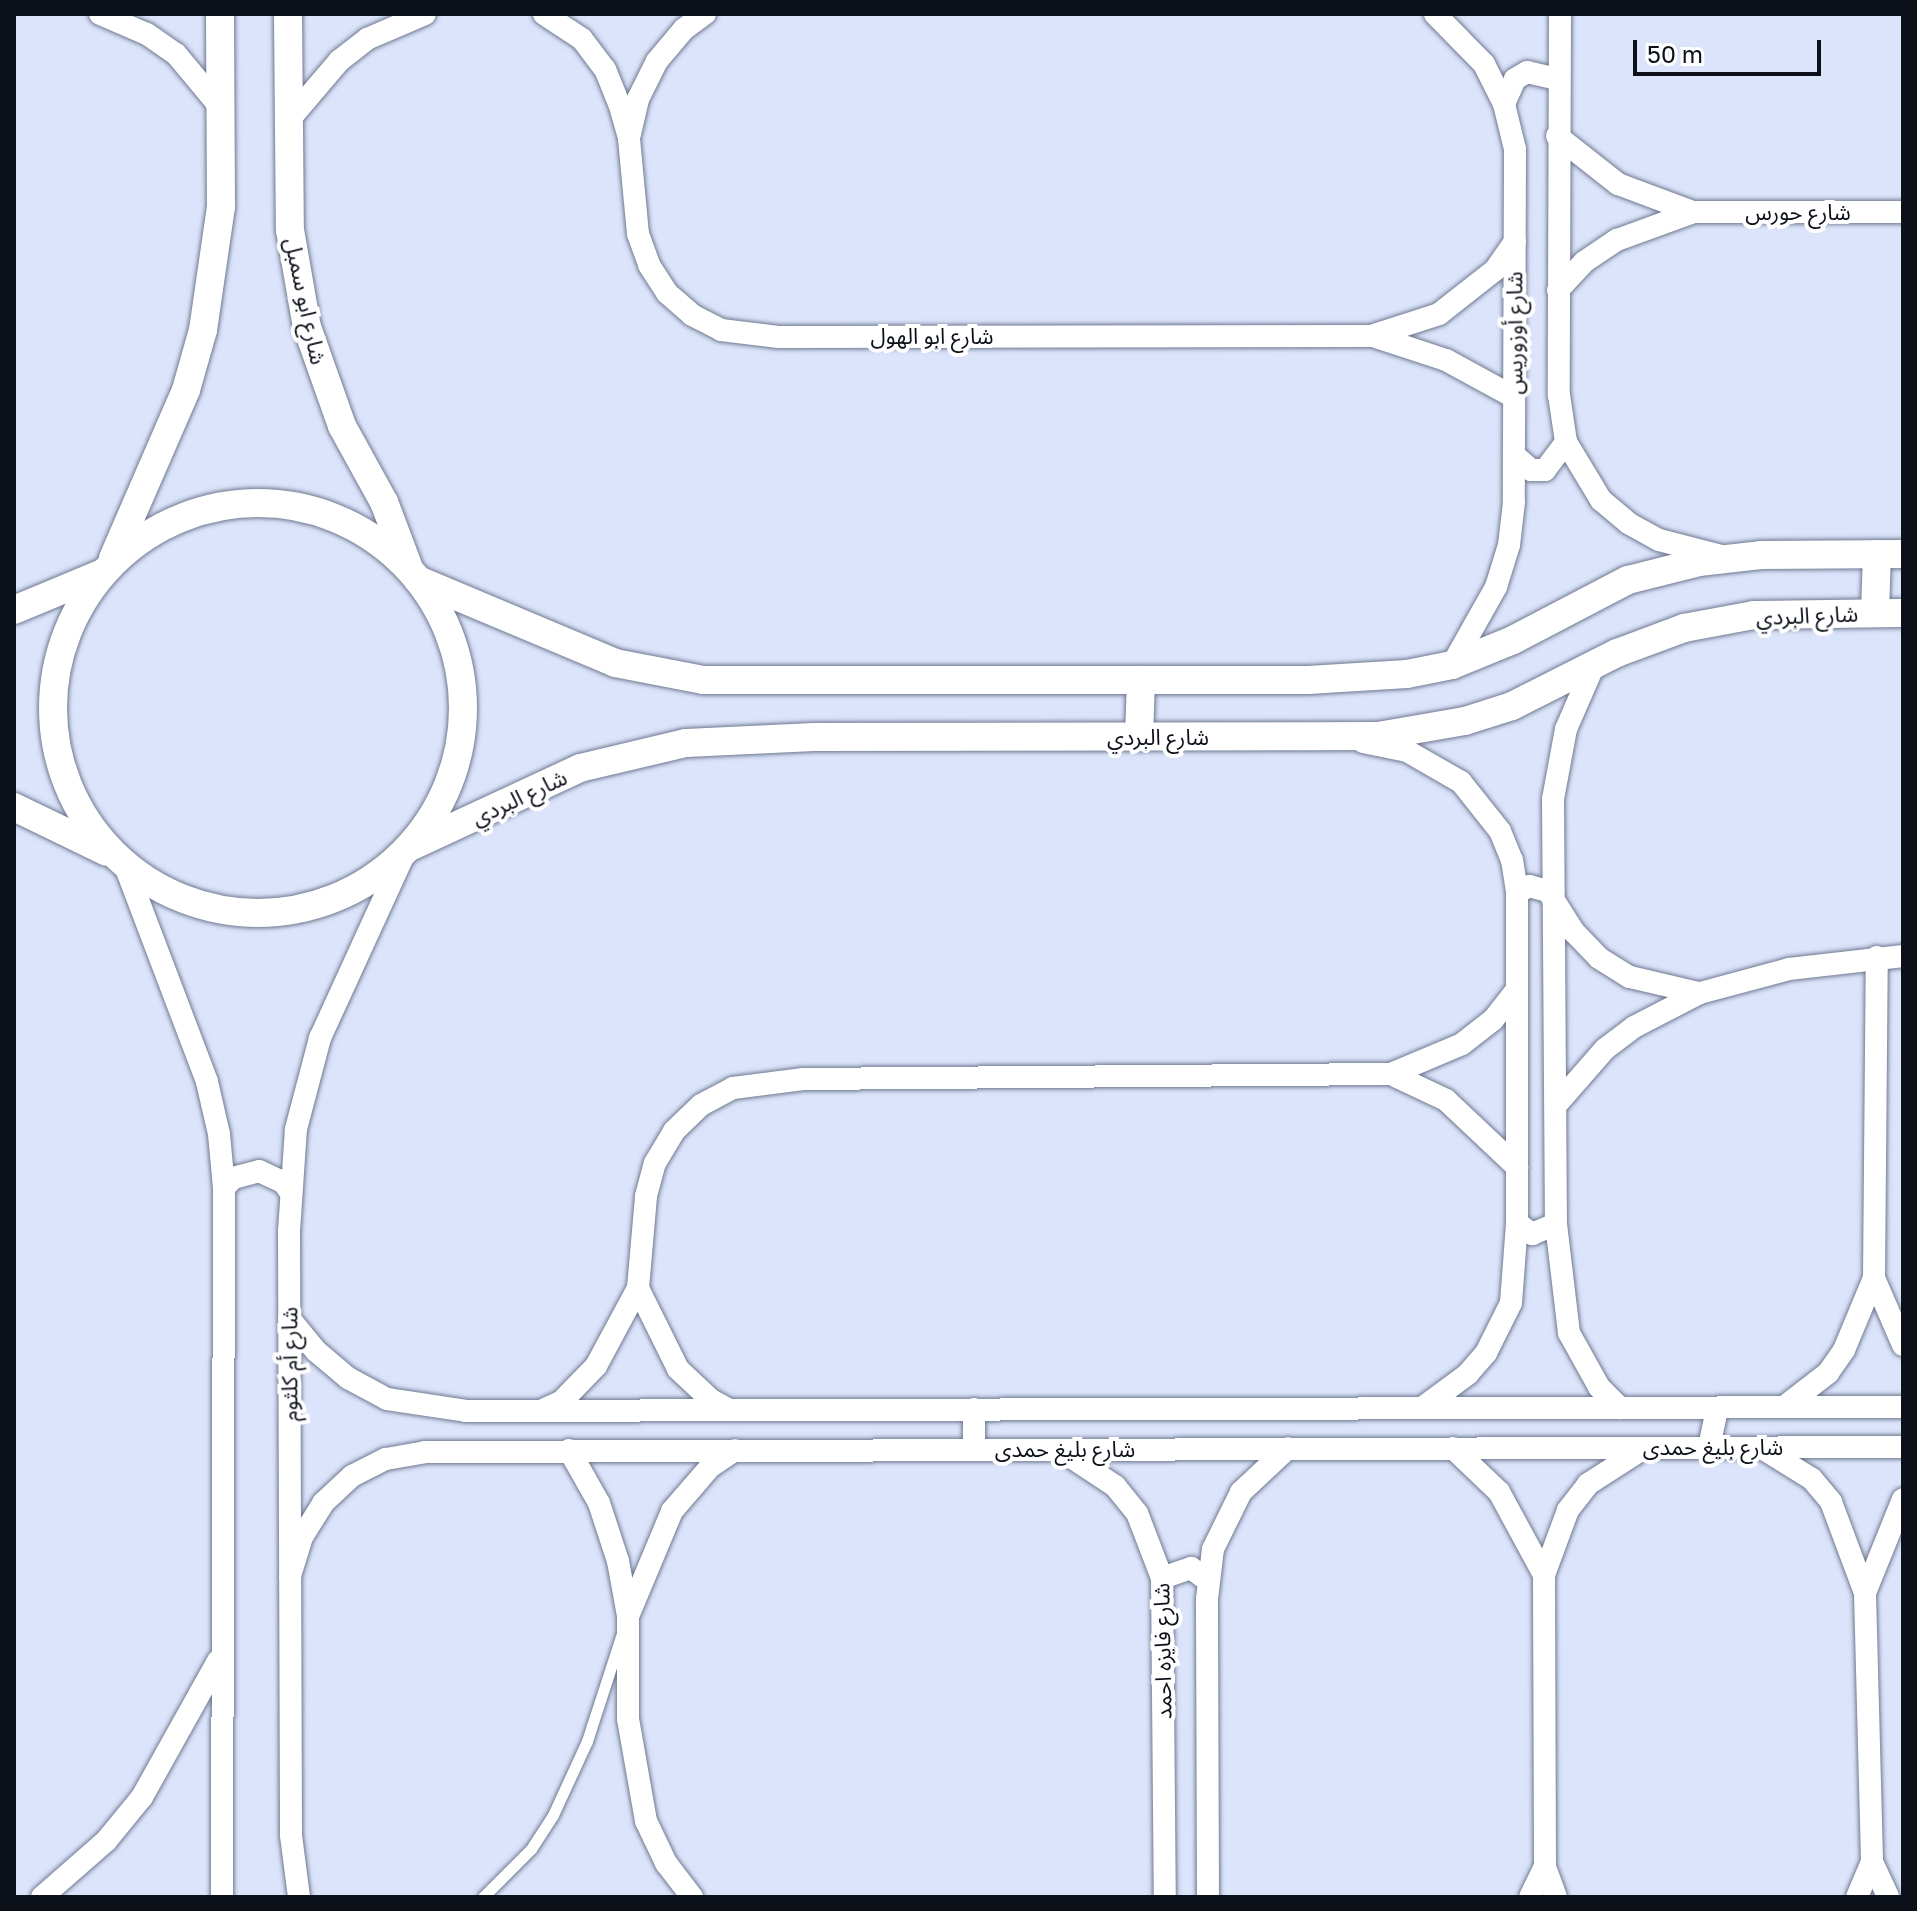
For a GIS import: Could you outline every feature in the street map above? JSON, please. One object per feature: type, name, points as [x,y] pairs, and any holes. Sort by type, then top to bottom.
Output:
[{"type":"street","points":[[100,14],[147,34],[176,54],[220,107]]},
{"type":"street","points":[[220,14],[221,207],[203,330],[186,390],[106,569],[78,609],[60,650],[54,724],[66,782],[87,822],[120,860],[207,1082],[224,1188],[222,1897]]},
{"type":"street","name":"شارع ابو سمبل","points":[[288,14],[290,230],[307,327],[342,426],[384,502],[414,574]]},
{"type":"street","points":[[288,121],[339,61],[367,39],[425,14]]},
{"type":"street","name":"شارع ابو الهول","points":[[544,14],[582,39],[605,69],[629,139],[632,193],[649,265],[683,308],[721,330],[754,336],[1371,336],[1446,360],[1514,397]]},
{"type":"street","name":"شارع ابو الهول","points":[[629,139],[638,99],[657,61],[684,29],[705,14]]},
{"type":"street","name":"شارع أوزوريس","points":[[1435,14],[1484,64],[1504,104],[1515,149],[1514,455],[1509,545],[1496,587],[1452,665]]},
{"type":"street","name":"شارع أوزوريس","points":[[1560,14],[1557,79],[1559,395],[1566,442],[1601,500],[1628,523],[1659,540],[1731,558]]},
{"type":"street","points":[[1504,104],[1515,79],[1527,72],[1557,79]]},
{"type":"street","name":"شارع حورس","points":[[1557,136],[1618,184],[1694,212]]},
{"type":"street","name":"شارع حورس","points":[[1558,290],[1584,262],[1617,240],[1694,212],[1903,212]]},
{"type":"street","name":"شارع ابو الهول","points":[[1371,336],[1439,314],[1469,295],[1515,241]]},
{"type":"street","points":[[1514,455],[1531,470],[1545,470],[1566,442]]},
{"type":"street","points":[[14,610],[106,569],[147,536],[190,514],[236,504],[284,505],[330,516],[373,538],[414,574],[444,621],[456,655],[464,715],[457,763],[438,808],[408,849],[342,896],[267,913],[191,902],[120,860],[14,807]]},
{"type":"street","points":[[414,574],[571,647],[615,663],[689,678],[1366,678],[1452,665],[1513,640],[1628,580],[1731,558],[1890,554],[1875,613]]},
{"type":"street","name":"شارع البردي","points":[[408,849],[580,768],[686,743],[814,737],[1339,737],[1418,732],[1512,706],[1650,638],[1719,620],[1903,613]]},
{"type":"street","points":[[1593,667],[1558,763],[1556,1224],[1561,1304],[1569,1333],[1599,1387],[1620,1408]]},
{"type":"street","points":[[1139,737],[1141,680]]},
{"type":"street","points":[[1339,737],[1407,751],[1461,782],[1500,831],[1512,860],[1517,893],[1517,1223],[1511,1303],[1501,1329],[1468,1374],[1422,1408]]},
{"type":"street","name":"شارع أم كلثوم","points":[[299,1897],[291,1835],[289,1318],[291,1193],[296,1129],[320,1038],[408,849]]},
{"type":"street","points":[[1517,893],[1529,886],[1542,887],[1599,958],[1630,977],[1700,993]]},
{"type":"street","points":[[1556,1105],[1605,1049],[1634,1027],[1700,993],[1789,969],[1903,956]]},
{"type":"street","points":[[1784,1407],[1817,1382],[1844,1350],[1874,1278],[1877,957]]},
{"type":"street","points":[[542,1411],[562,1401],[596,1366],[638,1288],[643,1218],[655,1163],[674,1131],[701,1105],[733,1088],[803,1079],[1391,1074],[1462,1044],[1493,1020],[1517,989]]},
{"type":"street","points":[[1391,1074],[1464,1113],[1517,1167]]},
{"type":"street","points":[[224,1188],[233,1178],[259,1171],[283,1182],[291,1193]]},
{"type":"street","points":[[1517,1223],[1532,1234],[1556,1224]]},
{"type":"street","points":[[1874,1278],[1903,1345]]},
{"type":"street","points":[[638,1288],[678,1369],[711,1400],[731,1410]]},
{"type":"street","name":"شارع بليغ حمدى","points":[[289,1318],[348,1378],[387,1399],[466,1411],[1903,1407]]},
{"type":"street","points":[[1709,1447],[1717,1408]]},
{"type":"street","points":[[974,1409],[974,1449]]},
{"type":"street","points":[[466,1411],[459,1434],[468,1450]]},
{"type":"street","points":[[1761,1447],[1800,1470],[1831,1502],[1865,1593],[1872,1862],[1888,1897]]},
{"type":"street","name":"شارع بليغ حمدى","points":[[290,1576],[302,1537],[323,1503],[352,1476],[386,1459],[468,1450],[1903,1447]]},
{"type":"street","name":"شارع فايزه احمد","points":[[1208,1888],[1208,1581],[1224,1519],[1241,1492],[1288,1448]]},
{"type":"street","points":[[1453,1448],[1499,1492],[1544,1575]]},
{"type":"street","points":[[1556,1897],[1545,1866],[1544,1575],[1568,1510],[1588,1484],[1645,1448]]},
{"type":"street","name":"شارع فايزه احمد","points":[[1058,1449],[1115,1486],[1137,1513],[1162,1578],[1165,1897]]},
{"type":"street","points":[[569,1450],[610,1532],[628,1616],[628,1719],[646,1821],[666,1863],[692,1897]]},
{"type":"street","points":[[628,1616],[672,1511],[710,1467],[735,1450]]},
{"type":"street","points":[[1865,1593],[1887,1527],[1903,1499]]},
{"type":"street","points":[[1162,1578],[1180,1568],[1208,1581]]},
{"type":"street","points":[[42,1897],[106,1841],[142,1797],[221,1656]]},
{"type":"street","points":[[1857,1897],[1872,1862]]},
{"type":"street","points":[[1530,1897],[1545,1866]]},
{"type":"street","points":[[1208,1888],[1222,1897]]},
{"type":"lane","points":[[483,1897],[531,1849],[572,1779],[628,1616]]}]
